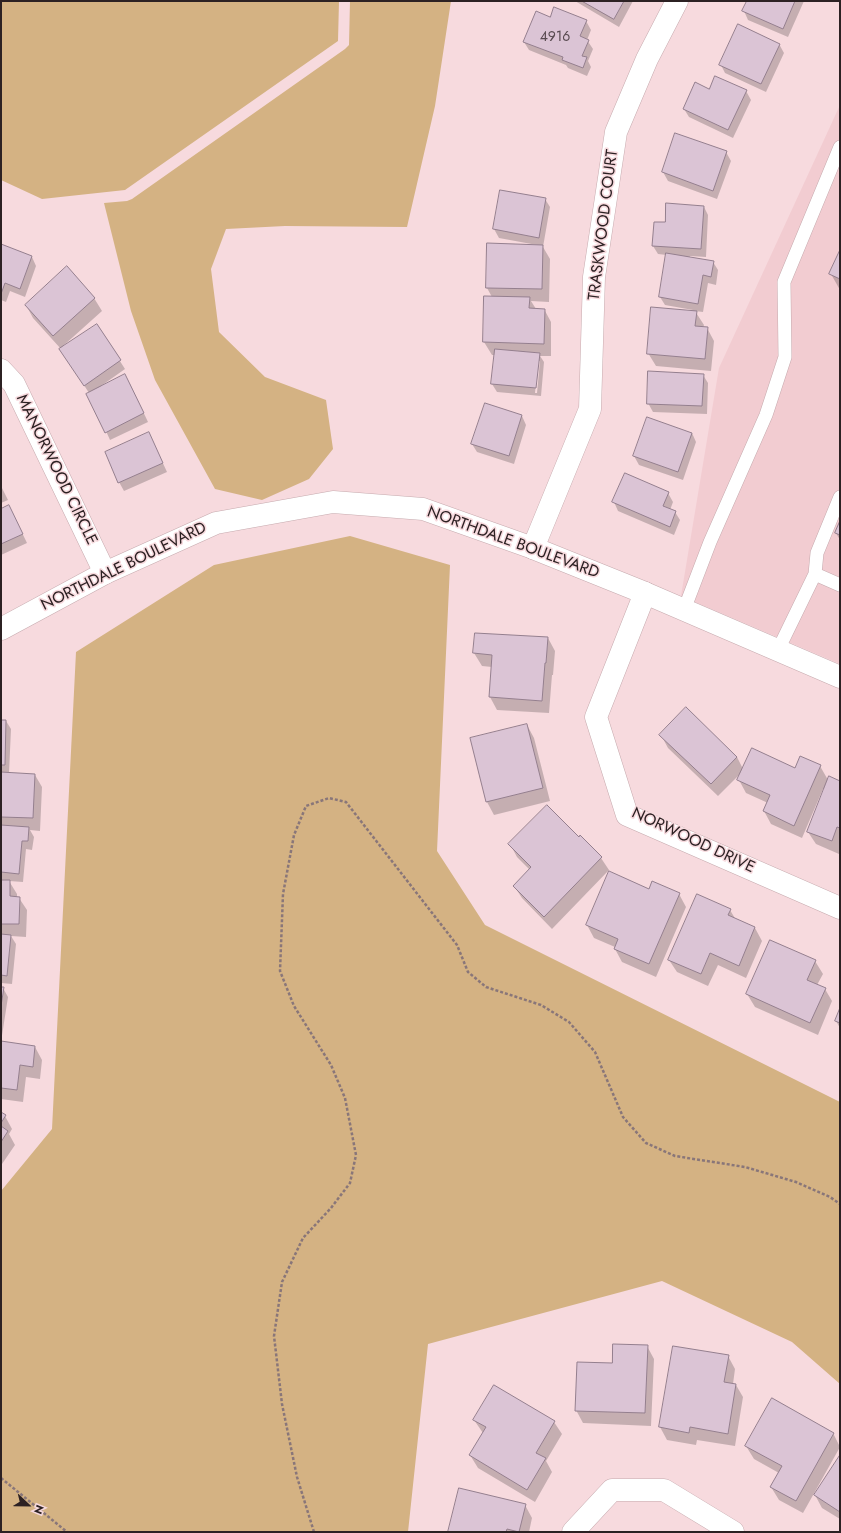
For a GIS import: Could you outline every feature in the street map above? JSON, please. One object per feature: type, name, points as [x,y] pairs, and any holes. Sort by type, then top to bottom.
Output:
[{"type":"street","name":"TRASKWOOD COURT","points":[[533,548],[590,409],[594,276],[616,132],[647,59],[677,1]]},
{"type":"street","name":"MANORWOOD CIRCLE","points":[[1,370],[14,384],[105,573]]},
{"type":"street","name":"NORTHDALE BOULEVARD","points":[[1,629],[105,573],[216,523],[333,502],[423,509],[533,548],[645,593],[840,677]]},
{"type":"street","name":"NORWOOD DRIVE","points":[[645,593],[596,717],[627,815],[840,908]]},
{"type":"street","points":[[572,1532],[612,1490],[664,1490],[733,1532]]},
{"type":"lane","points":[[684,610],[710,542],[766,415],[785,357],[784,282],[840,147]]},
{"type":"lane","points":[[778,650],[815,574],[817,553],[840,498]]},
{"type":"lane","points":[[815,574],[840,585]]},
{"type":"path","points":[[314,1532],[297,1477],[282,1404],[274,1336],[282,1282],[303,1238],[331,1208],[350,1183],[356,1155],[345,1098],[331,1065],[294,1006],[280,971],[283,894],[294,835],[306,806],[329,798],[346,802],[457,945],[468,972],[486,987],[541,1005],[569,1022],[595,1052],[623,1117],[646,1143],[675,1156],[745,1168],[796,1182],[830,1197],[840,1204]]},
{"type":"path","points":[[1,1478],[67,1532]]},
{"type":"shaded area","points":[[1,1],[339,1],[338,41],[125,190],[42,199],[1,180]]},
{"type":"shaded area","points":[[350,1],[451,1],[435,106],[407,227],[285,226],[226,229],[211,269],[219,332],[265,377],[326,400],[333,449],[309,479],[262,500],[215,489],[155,380],[131,311],[104,203],[127,201],[132,199],[345,49],[349,45]]},
{"type":"shaded area","points":[[840,105],[840,664],[681,596],[719,368]]},
{"type":"shaded area","points":[[350,536],[450,565],[437,851],[485,925],[840,1102],[840,1384],[792,1342],[662,1281],[428,1344],[408,1532],[1,1532],[1,1191],[52,1129],[76,652],[214,565]]},
{"type":"building","points":[[582,1],[624,1],[614,19]]},
{"type":"building","points":[[747,1],[795,1],[783,29],[742,11]]},
{"type":"building","points":[[554,7],[587,20],[580,36],[589,40],[582,56],[587,57],[583,68],[562,60],[563,57],[523,42],[536,11],[550,17]]},
{"type":"building","points":[[738,24],[780,44],[761,84],[719,65]]},
{"type":"building","points":[[715,76],[747,90],[728,130],[683,109],[695,82],[709,89]]},
{"type":"building","points":[[675,133],[727,151],[713,191],[662,172]]},
{"type":"building","points":[[500,190],[546,198],[539,238],[493,229]]},
{"type":"building","points":[[666,203],[704,206],[701,249],[652,246],[654,222],[665,222]]},
{"type":"building","points":[[487,243],[543,245],[542,289],[486,288]]},
{"type":"building","points":[[1,244],[32,256],[20,289],[5,283],[1,294]]},
{"type":"building","points":[[840,250],[840,279],[829,274]]},
{"type":"building","points":[[666,253],[714,261],[711,277],[703,275],[698,304],[659,297]]},
{"type":"building","points":[[67,266],[95,298],[53,336],[25,305]]},
{"type":"building","points":[[484,296],[530,297],[529,308],[545,309],[544,344],[483,342]]},
{"type":"building","points":[[651,307],[697,311],[695,326],[708,327],[705,359],[647,354]]},
{"type":"building","points":[[97,324],[121,360],[84,386],[59,349]]},
{"type":"building","points":[[495,349],[540,353],[536,388],[491,384]]},
{"type":"building","points":[[648,371],[704,374],[702,406],[647,404]]},
{"type":"building","points":[[125,374],[144,413],[105,433],[86,394]]},
{"type":"building","points":[[485,403],[522,415],[509,456],[471,444]]},
{"type":"building","points":[[647,417],[692,433],[678,472],[633,456]]},
{"type":"building","points":[[149,432],[163,463],[118,483],[105,452]]},
{"type":"building","points":[[625,473],[669,492],[663,506],[676,511],[670,527],[612,502]]},
{"type":"building","points":[[9,505],[23,534],[1,544],[1,509]]},
{"type":"building","points":[[840,521],[840,535],[835,533]]},
{"type":"building","points":[[475,633],[548,637],[542,701],[489,697],[492,655],[473,653]]},
{"type":"building","points":[[686,707],[737,757],[711,784],[659,735]]},
{"type":"building","points":[[1,720],[6,720],[5,765],[1,765]]},
{"type":"building","points":[[527,724],[543,788],[486,802],[470,738]]},
{"type":"building","points":[[752,748],[795,768],[800,756],[821,765],[794,826],[763,811],[770,795],[737,780]]},
{"type":"building","points":[[1,772],[35,774],[33,818],[1,817]]},
{"type":"building","points":[[829,776],[840,781],[840,828],[837,827],[832,841],[807,832]]},
{"type":"building","points":[[547,805],[579,837],[580,835],[602,857],[544,917],[513,886],[531,867],[508,844]]},
{"type":"building","points":[[1,825],[29,827],[28,841],[22,841],[19,874],[1,872]]},
{"type":"building","points":[[609,871],[649,889],[652,881],[680,893],[649,964],[614,949],[618,939],[586,925]]},
{"type":"building","points":[[1,880],[10,880],[10,896],[20,897],[19,924],[1,924]]},
{"type":"building","points":[[697,894],[731,909],[728,915],[755,927],[739,966],[710,953],[701,974],[668,960]]},
{"type":"building","points":[[1,934],[11,935],[7,976],[1,975]]},
{"type":"building","points":[[770,940],[816,960],[807,980],[826,988],[810,1023],[746,994]]},
{"type":"building","points":[[1,987],[4,987],[1,1006]]},
{"type":"building","points":[[840,1008],[840,1023],[835,1021]]},
{"type":"building","points":[[1,1041],[35,1046],[33,1067],[20,1065],[17,1090],[1,1088]]},
{"type":"building","points":[[1,1112],[6,1115],[1,1123]]},
{"type":"building","points":[[1,1126],[8,1131],[1,1142]]},
{"type":"building","points":[[613,1344],[648,1345],[645,1413],[575,1411],[577,1362],[612,1363]]},
{"type":"building","points":[[673,1346],[729,1355],[724,1382],[736,1384],[728,1434],[690,1427],[689,1433],[659,1427]]},
{"type":"building","points":[[494,1385],[555,1421],[536,1453],[546,1458],[527,1490],[469,1455],[486,1427],[473,1420]]},
{"type":"building","points":[[772,1398],[834,1433],[796,1501],[770,1487],[782,1466],[745,1446]]},
{"type":"building","points":[[840,1455],[840,1512],[814,1495]]},
{"type":"building","points":[[459,1488],[526,1504],[519,1532],[507,1529],[506,1532],[448,1532]]}]
